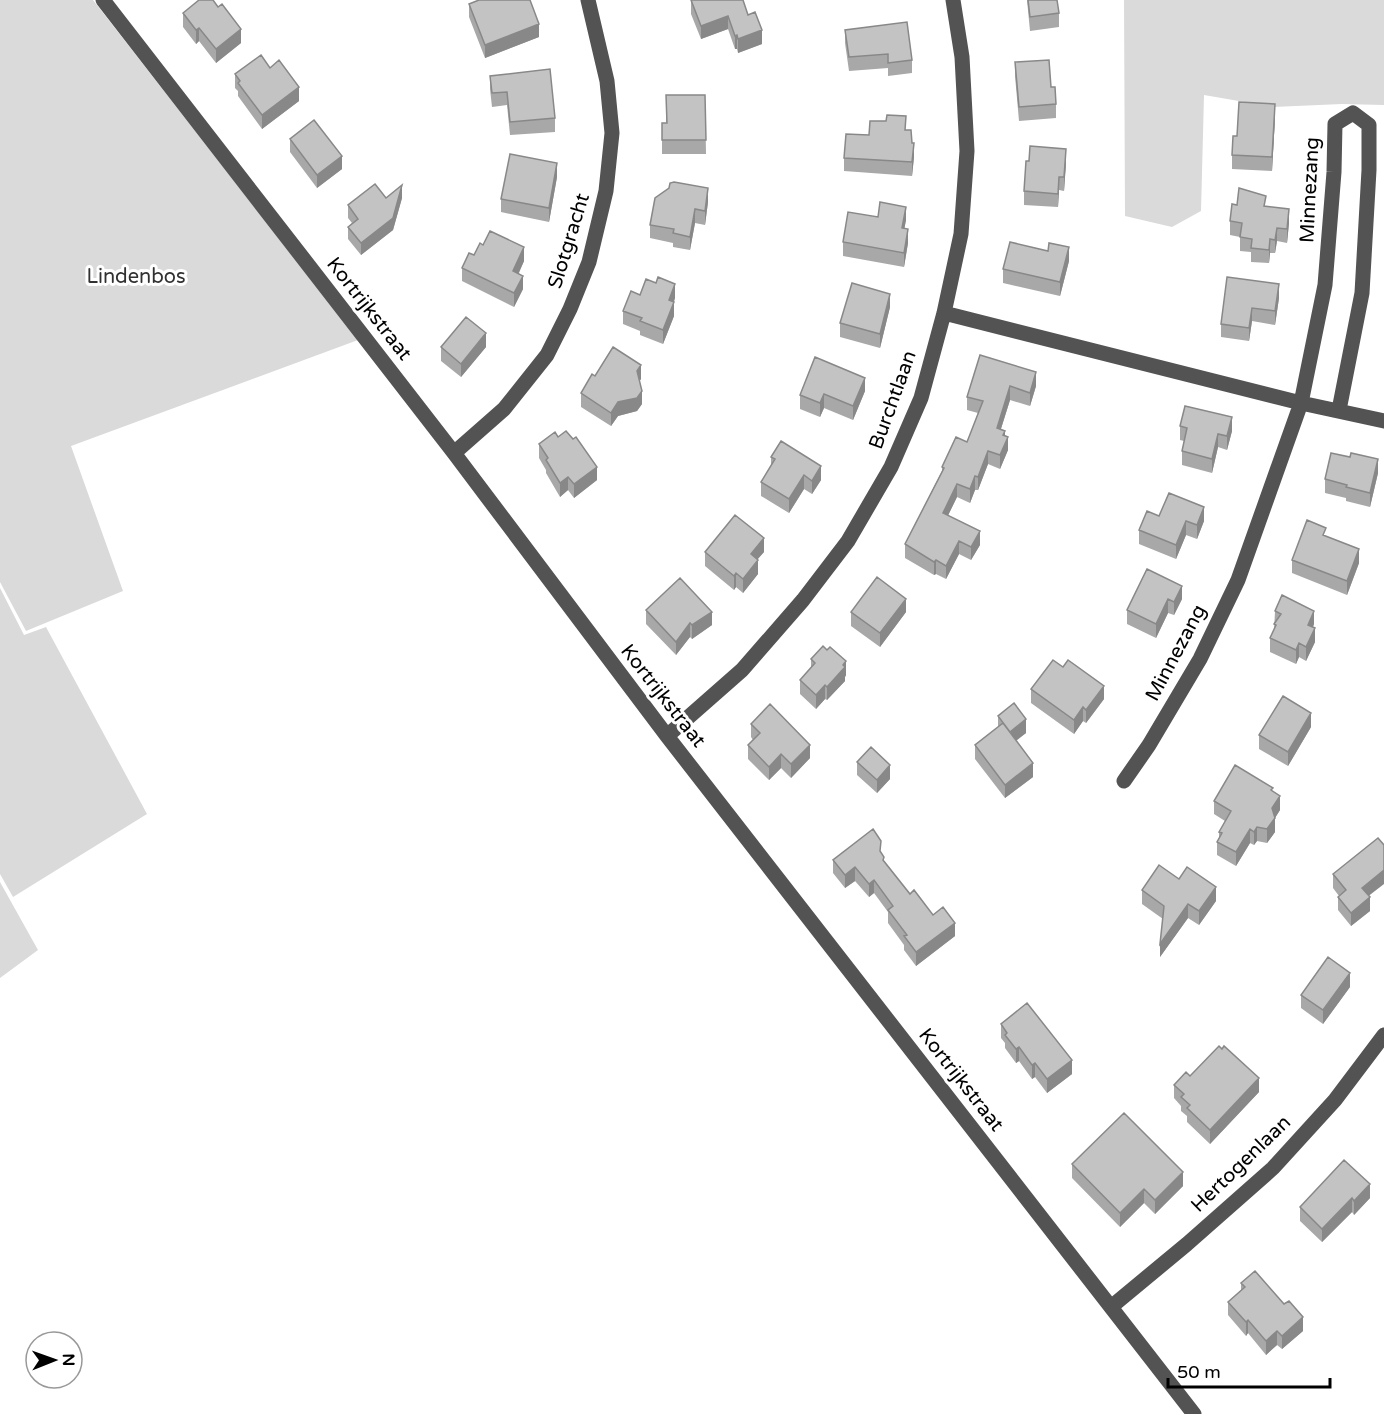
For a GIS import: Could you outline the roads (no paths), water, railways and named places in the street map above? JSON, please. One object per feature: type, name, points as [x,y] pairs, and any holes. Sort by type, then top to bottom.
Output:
[{"type":"street","name":"Kortrijkstraat","points":[[103,0],[454,453],[667,736],[1194,1414]]},
{"type":"street","name":"Slotgracht","points":[[454,453],[504,409],[547,355],[570,309],[588,262],[606,191],[612,133],[607,81],[588,0]]},
{"type":"street","name":"Burchtlaan","points":[[667,736],[742,670],[803,600],[848,541],[891,467],[916,408],[944,313],[961,234],[966,151],[962,57],[953,0]]},
{"type":"street","name":"Minnezang","points":[[1124,781],[1149,745],[1200,659],[1238,580],[1301,403],[1325,285],[1334,171],[1335,124],[1353,113],[1369,125],[1370,170],[1362,293],[1339,410]]},
{"type":"street","points":[[944,313],[1301,403],[1384,421]]},
{"type":"street","name":"Hertogenlaan","points":[[1111,1307],[1273,1168],[1335,1100],[1384,1035]]},
{"type":"park label","name":"Lindenbos","points":[[136,277]]}]
